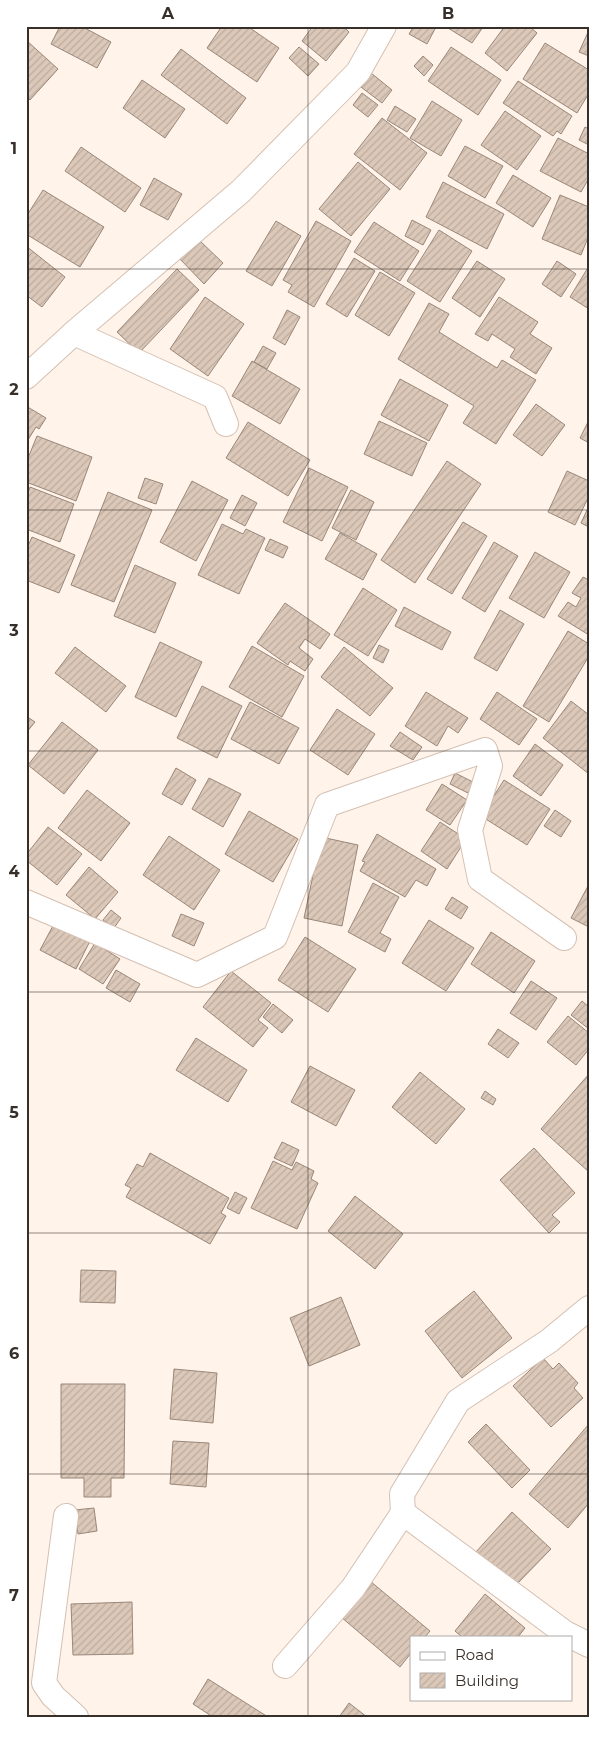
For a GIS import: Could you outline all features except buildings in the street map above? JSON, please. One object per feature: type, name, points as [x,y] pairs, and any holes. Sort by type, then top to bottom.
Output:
[{"type":"street","points":[[26,377],[74,333],[241,190],[358,72],[384,26]]},
{"type":"street","points":[[74,333],[215,397],[226,424]]},
{"type":"street","points":[[26,902],[198,975],[276,937],[327,805],[485,750],[490,766],[470,830],[480,879],[564,938]]},
{"type":"street","points":[[285,1666],[353,1588],[403,1512],[402,1494],[458,1401],[549,1341],[589,1308]]},
{"type":"street","points":[[403,1512],[570,1636]]},
{"type":"street","points":[[66,1516],[44,1682],[53,1696],[76,1717]]},
{"type":"street","points":[[572,1637],[589,1645]]}]
